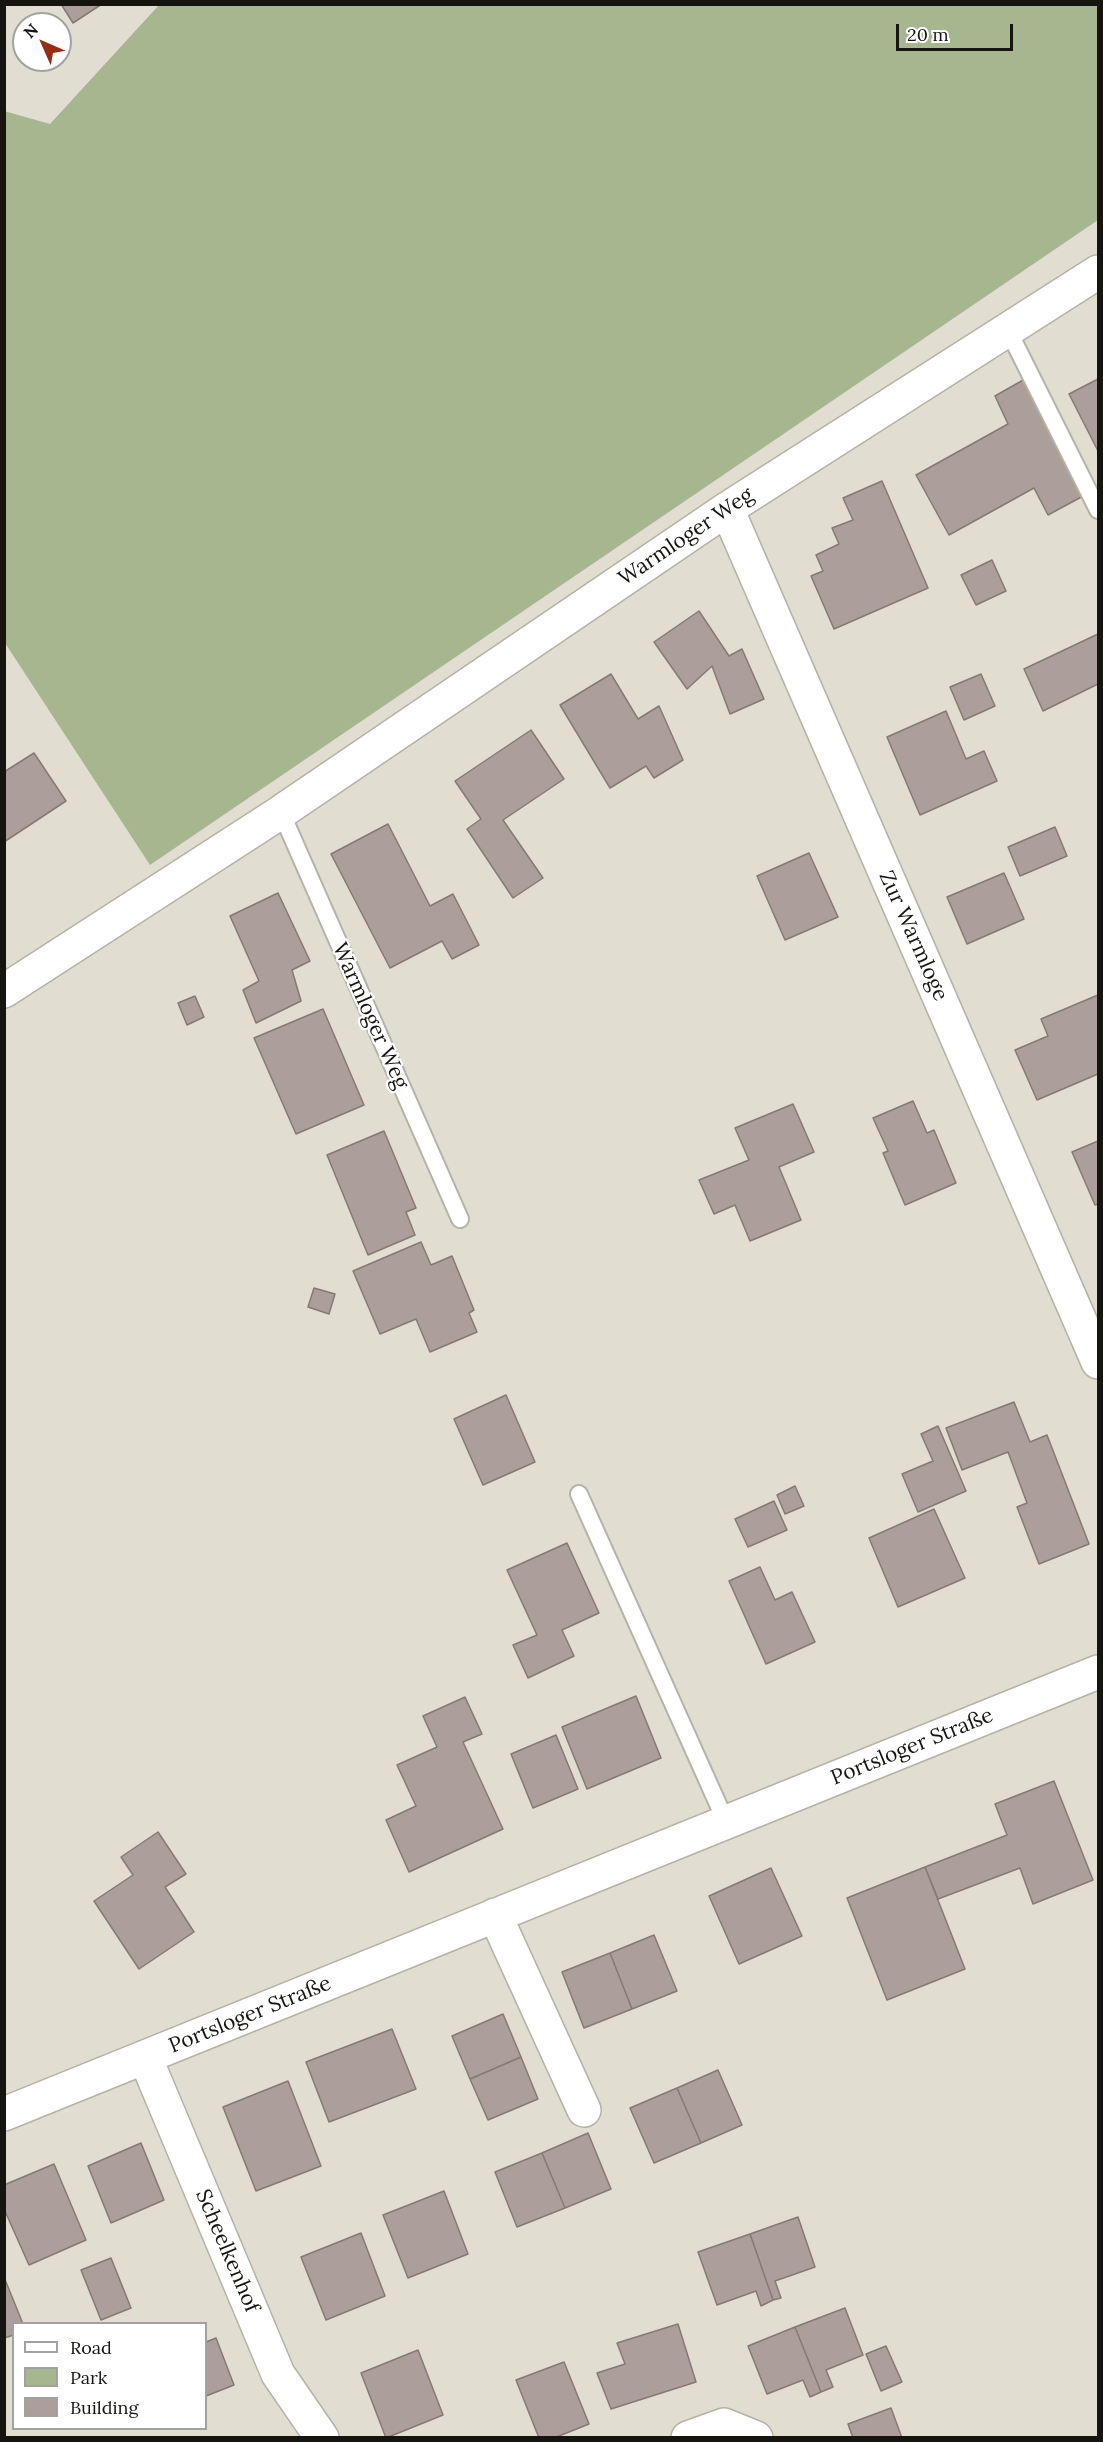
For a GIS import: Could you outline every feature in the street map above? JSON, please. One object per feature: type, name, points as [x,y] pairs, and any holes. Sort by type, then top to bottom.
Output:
[{"type":"street","name":"Warmloger Weg","points":[[4,991],[281,812],[727,509],[1098,272]]},
{"type":"street","name":"Zur Warmloge","points":[[727,509],[1098,1362]]},
{"type":"street","name":"Portsloger Straße","points":[[4,2114],[1098,1672]]},
{"type":"street","points":[[495,1916],[584,2110]]},
{"type":"street","name":"Scheelkenhof","points":[[146,2057],[278,2374],[322,2438]]},
{"type":"street","points":[[688,2438],[724,2425],[756,2438]]},
{"type":"lane","points":[[1008,330],[1098,510]]},
{"type":"lane","name":"Warmloger Weg","points":[[281,812],[460,1219]]},
{"type":"lane","points":[[579,1494],[726,1822]]},
{"type":"green space","points":[[159,5],[1098,5],[1098,220],[150,865],[5,643],[4,111],[50,124]]},
{"type":"building","points":[[61,4],[102,4],[73,23],[72,12],[66,12]]},
{"type":"building","points":[[1025,379],[1085,495],[1048,515],[1034,488],[949,535],[916,475],[1008,424],[995,396]]},
{"type":"building","points":[[1098,379],[1098,451],[1069,394]]},
{"type":"building","points":[[882,481],[928,588],[834,629],[811,576],[823,571],[816,555],[839,544],[832,528],[853,520],[843,498]]},
{"type":"building","points":[[992,560],[1006,591],[976,605],[961,575]]},
{"type":"building","points":[[699,611],[729,656],[742,649],[764,699],[730,714],[712,666],[687,689],[654,642]]},
{"type":"building","points":[[1098,634],[1098,684],[1043,711],[1024,669]]},
{"type":"building","points":[[611,674],[638,719],[659,706],[683,760],[654,778],[646,766],[610,788],[560,705]]},
{"type":"building","points":[[981,674],[995,706],[964,720],[950,687]]},
{"type":"building","points":[[946,711],[966,759],[984,751],[997,781],[920,815],[887,737]]},
{"type":"building","points":[[531,730],[564,779],[503,820],[543,878],[513,898],[467,829],[481,819],[455,781]]},
{"type":"building","points":[[34,753],[66,801],[4,842],[4,772]]},
{"type":"building","points":[[388,824],[430,906],[453,894],[479,945],[452,959],[442,941],[390,968],[331,854]]},
{"type":"building","points":[[1055,827],[1067,856],[1020,876],[1008,847]]},
{"type":"building","points":[[809,853],[838,917],[785,940],[757,876]]},
{"type":"building","points":[[1004,873],[1024,919],[967,944],[947,897]]},
{"type":"building","points":[[278,893],[310,961],[292,970],[301,1001],[256,1023],[243,990],[259,981],[230,916]]},
{"type":"building","points":[[1098,995],[1098,1074],[1037,1100],[1015,1050],[1048,1036],[1041,1019]]},
{"type":"building","points":[[195,996],[204,1017],[187,1025],[178,1003]]},
{"type":"building","points":[[323,1009],[364,1105],[296,1134],[254,1038]]},
{"type":"building","points":[[913,1101],[927,1133],[934,1130],[956,1183],[905,1205],[883,1153],[888,1151],[873,1118]]},
{"type":"building","points":[[793,1104],[814,1152],[779,1167],[801,1220],[750,1241],[735,1205],[714,1214],[699,1180],[749,1160],[735,1128]]},
{"type":"building","points":[[384,1131],[416,1208],[406,1212],[415,1235],[368,1255],[327,1155]]},
{"type":"building","points":[[1098,1141],[1098,1204],[1095,1205],[1072,1152]]},
{"type":"building","points":[[421,1242],[431,1265],[452,1256],[474,1310],[469,1313],[477,1332],[430,1352],[416,1319],[380,1334],[353,1271]]},
{"type":"building","points":[[314,1288],[335,1294],[329,1314],[308,1307]]},
{"type":"building","points":[[506,1395],[535,1462],[483,1485],[454,1419]]},
{"type":"building","points":[[1014,1402],[1030,1442],[1047,1435],[1089,1544],[1039,1564],[1017,1507],[1027,1503],[1008,1452],[962,1470],[946,1428]]},
{"type":"building","points":[[938,1426],[966,1491],[918,1512],[902,1474],[933,1461],[921,1434]]},
{"type":"building","points":[[795,1486],[804,1506],[785,1514],[777,1495]]},
{"type":"building","points":[[774,1501],[787,1530],[748,1547],[735,1519]]},
{"type":"building","points":[[934,1509],[965,1578],[898,1607],[869,1538]]},
{"type":"building","points":[[567,1543],[599,1613],[562,1630],[574,1656],[528,1678],[513,1645],[537,1635],[507,1570]]},
{"type":"building","points":[[760,1567],[775,1600],[792,1592],[815,1642],[766,1664],[729,1581]]},
{"type":"building","points":[[636,1696],[661,1758],[587,1789],[562,1727]]},
{"type":"building","points":[[465,1697],[482,1734],[463,1742],[503,1829],[409,1872],[386,1820],[416,1806],[397,1765],[437,1747],[423,1716]]},
{"type":"building","points":[[556,1735],[578,1789],[533,1808],[511,1754]]},
{"type":"building","points":[[1054,1781],[1093,1880],[1033,1904],[1020,1868],[938,1899],[925,1867],[1007,1835],[995,1804]]},
{"type":"building","points":[[158,1832],[186,1874],[165,1887],[194,1932],[139,1969],[94,1901],[133,1875],[121,1857]]},
{"type":"building","points":[[925,1867],[965,1969],[887,2000],[847,1898]]},
{"type":"building","points":[[771,1868],[802,1936],[739,1964],[709,1896]]},
{"type":"building","points":[[654,1935],[677,1991],[632,2009],[610,1953]]},
{"type":"building","points":[[610,1953],[632,2009],[584,2028],[562,1972]]},
{"type":"building","points":[[503,2014],[521,2057],[470,2079],[452,2036]]},
{"type":"building","points":[[392,2029],[416,2089],[329,2122],[306,2062]]},
{"type":"building","points":[[521,2057],[538,2099],[488,2120],[470,2079]]},
{"type":"building","points":[[718,2070],[742,2125],[701,2143],[677,2088]]},
{"type":"building","points":[[288,2081],[321,2166],[256,2191],[223,2107]]},
{"type":"building","points":[[677,2088],[701,2143],[654,2163],[630,2108]]},
{"type":"building","points":[[588,2133],[611,2189],[565,2208],[542,2153]]},
{"type":"building","points":[[141,2143],[164,2200],[111,2223],[88,2166]]},
{"type":"building","points":[[542,2153],[565,2208],[517,2227],[495,2172]]},
{"type":"building","points":[[54,2164],[86,2240],[29,2265],[4,2209],[4,2185]]},
{"type":"building","points":[[444,2191],[468,2254],[408,2278],[383,2215]]},
{"type":"building","points":[[798,2217],[815,2267],[775,2281],[781,2298],[773,2300],[750,2234]]},
{"type":"building","points":[[361,2233],[385,2296],[326,2320],[301,2257]]},
{"type":"building","points":[[750,2234],[773,2300],[761,2306],[756,2291],[717,2305],[698,2252]]},
{"type":"building","points":[[111,2258],[131,2308],[101,2320],[81,2270]]},
{"type":"building","points":[[4,2277],[22,2322],[12,2322],[12,2336],[4,2338]]},
{"type":"building","points":[[845,2308],[863,2355],[826,2370],[833,2387],[821,2392],[795,2327]]},
{"type":"building","points":[[678,2324],[696,2382],[611,2409],[597,2373],[625,2364],[617,2343]]},
{"type":"building","points":[[795,2327],[821,2392],[810,2397],[803,2380],[767,2394],[748,2346]]},
{"type":"building","points":[[216,2338],[234,2385],[207,2396],[207,2342]]},
{"type":"building","points":[[886,2346],[902,2382],[881,2391],[866,2354]]},
{"type":"building","points":[[418,2350],[443,2415],[386,2438],[361,2373]]},
{"type":"building","points":[[564,2362],[589,2424],[554,2438],[539,2438],[516,2380]]},
{"type":"building","points":[[891,2408],[902,2438],[853,2438],[848,2424]]}]
